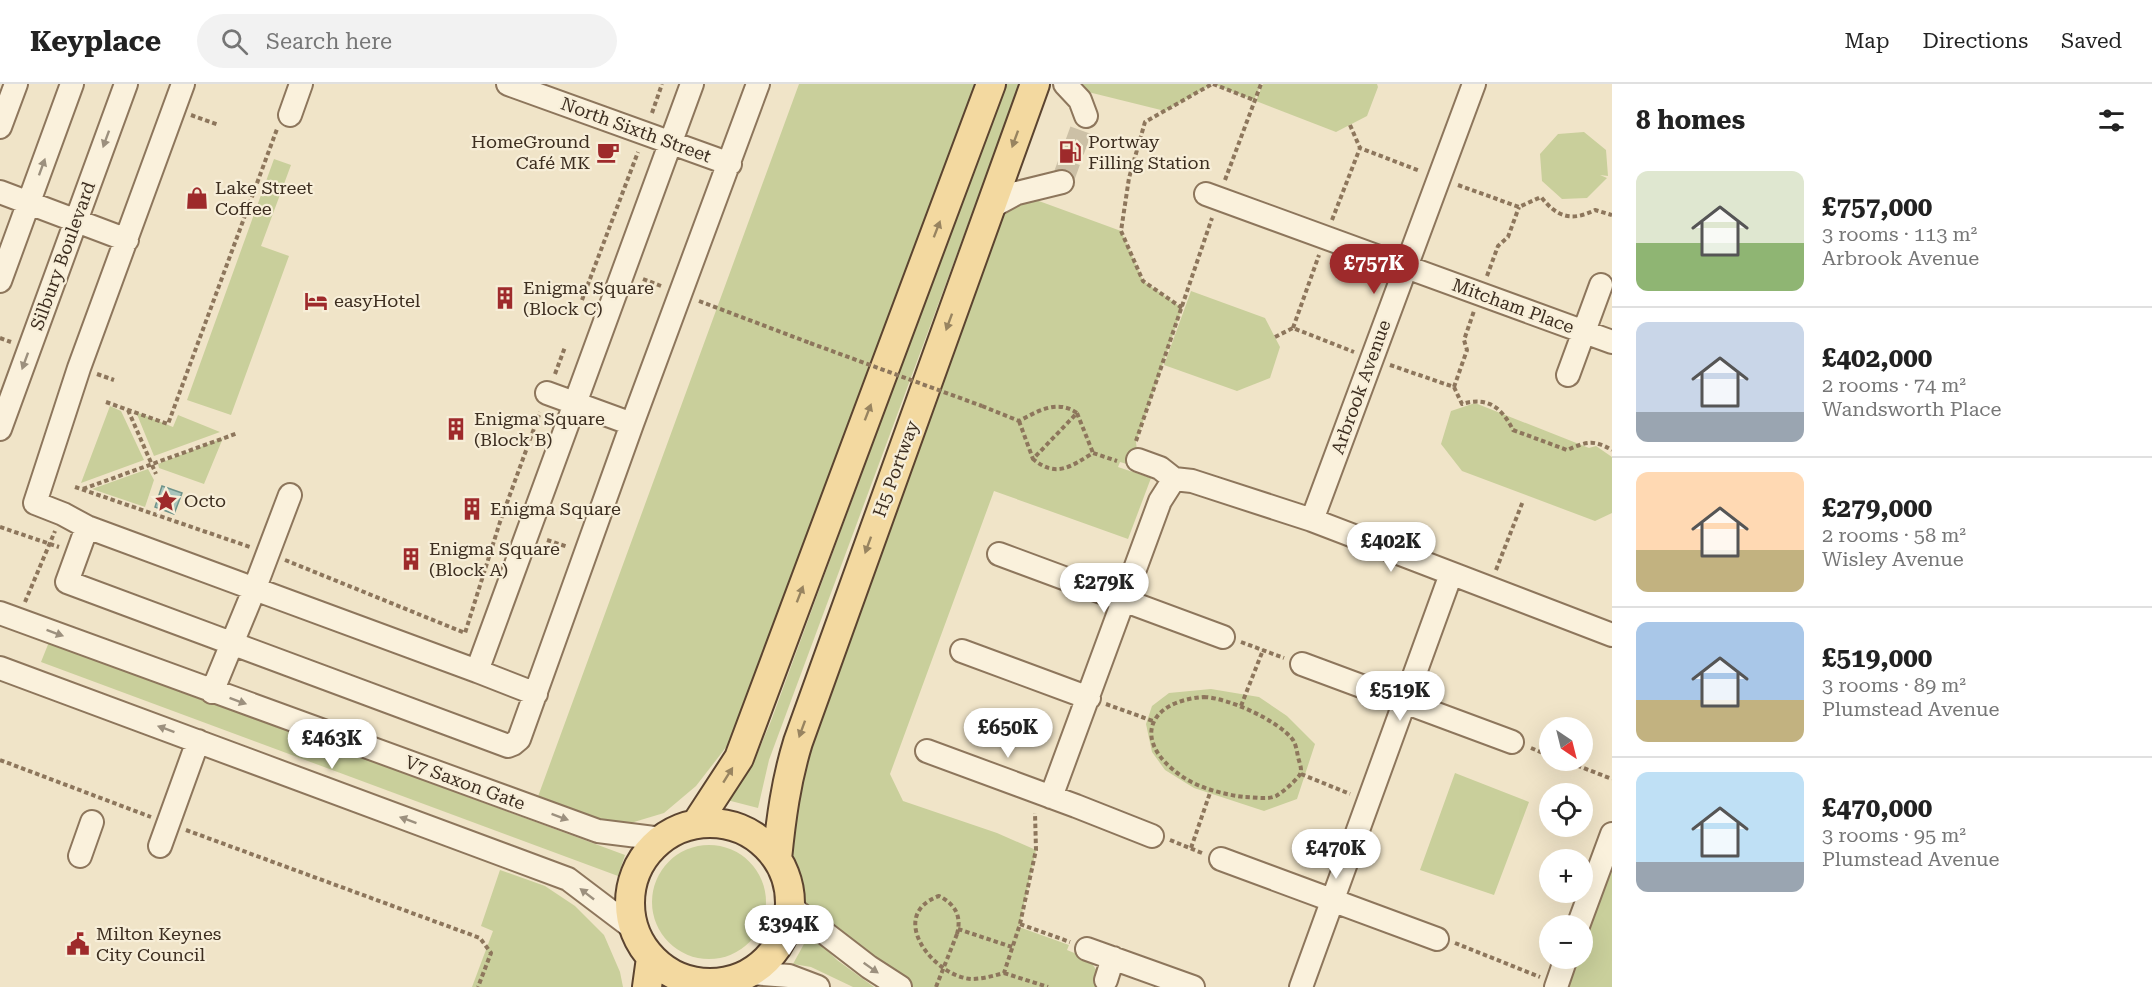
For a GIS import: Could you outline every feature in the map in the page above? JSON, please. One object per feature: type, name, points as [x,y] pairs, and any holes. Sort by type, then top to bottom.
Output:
[{"type":"main road","points":[[696,825],[739,758],[991,84]]},
{"type":"main road","name":"H5 Portway","points":[[777,859],[788,775],[798,742],[1035,84]]},
{"type":"main road","points":[[719,824],[742,829],[762,842],[777,859],[788,882],[791,907],[785,933],[771,956],[735,981],[702,983],[674,975],[651,958],[634,929],[630,904],[634,880],[645,857],[662,839],[678,830],[696,825],[719,824]]},
{"type":"main road","points":[[647,987],[651,958]]},
{"type":"street","points":[[0,127],[16,84]]},
{"type":"street","points":[[0,281],[72,84]]},
{"type":"street","name":"Silbury Boulevard","points":[[0,429],[126,84]]},
{"type":"street","points":[[183,84],[79,368],[35,503],[63,514],[87,528],[536,694]]},
{"type":"street","points":[[290,115],[301,84]]},
{"type":"street","name":"North Sixth Street","points":[[508,84],[730,164]]},
{"type":"street","points":[[477,671],[692,84]]},
{"type":"street","points":[[87,528],[67,582],[508,746],[513,744],[519,739],[536,694],[632,424],[758,84]]},
{"type":"street","points":[[1065,84],[1080,100],[1086,116]]},
{"type":"street","name":"Arbrook Avenue","points":[[1312,520],[1474,84]]},
{"type":"street","points":[[991,207],[1017,193],[1062,182]]},
{"type":"street","points":[[0,192],[127,240]]},
{"type":"street","name":"Mitcham Place","points":[[1213,196],[1612,342]]},
{"type":"street","name":"Mitcham Place","points":[[1568,375],[1601,285]]},
{"type":"street","points":[[548,393],[632,424]]},
{"type":"street","points":[[1138,460],[1160,468],[1174,479],[1200,483],[1312,520],[1612,635]]},
{"type":"street","points":[[1051,797],[1160,501],[1174,479]]},
{"type":"street","points":[[212,692],[290,495]]},
{"type":"street","points":[[999,554],[1223,637]]},
{"type":"street","points":[[1301,987],[1451,574]]},
{"type":"street","name":"V7 Saxon Gate","points":[[0,613],[598,831],[662,839]]},
{"type":"street","points":[[962,651],[1089,698]]},
{"type":"street","points":[[1302,664],[1512,742]]},
{"type":"street","points":[[0,668],[568,879],[634,929]]},
{"type":"street","points":[[160,846],[198,741]]},
{"type":"street","points":[[927,751],[1152,836]]},
{"type":"street","points":[[80,856],[92,822]]},
{"type":"street","points":[[1582,915],[1612,834]]},
{"type":"street","points":[[1221,860],[1437,939]]},
{"type":"street","points":[[791,907],[869,967],[900,987]]},
{"type":"street","points":[[1087,949],[1193,987]]},
{"type":"street","points":[[1106,980],[1113,958]]},
{"type":"street","points":[[1556,986],[1562,969]]},
{"type":"street","points":[[735,981],[789,976],[818,987]]},
{"type":"path","points":[[582,300],[662,84]]},
{"type":"path","points":[[1182,308],[1143,281],[1121,231],[1128,178],[1145,122],[1212,84],[1254,100]]},
{"type":"path","points":[[1093,453],[1127,464],[1138,460],[1136,442],[1182,308],[1213,196],[1260,84]]},
{"type":"path","points":[[106,402],[168,424],[283,113],[290,115]]},
{"type":"path","points":[[1612,215],[1595,210],[1584,215],[1567,217],[1551,209],[1541,196],[1519,207],[1508,237],[1498,246],[1464,340],[1467,350],[1454,387],[1462,404],[1480,400],[1495,407],[1506,415],[1513,430],[1567,450],[1587,442],[1603,445],[1612,450]]},
{"type":"path","points":[[680,293],[1019,421],[1052,406],[1063,406],[1077,413],[1093,453]]},
{"type":"path","points":[[1275,337],[1293,328],[1454,387]]},
{"type":"path","points":[[0,338],[29,349]]},
{"type":"path","points":[[75,487],[268,554],[465,633],[500,522],[565,347]]},
{"type":"path","points":[[79,368],[114,380]]},
{"type":"path","points":[[128,410],[156,474]]},
{"type":"path","points":[[1032,459],[1077,413]]},
{"type":"path","points":[[1019,421],[1032,459],[1042,466],[1059,470],[1071,467],[1093,453]]},
{"type":"path","points":[[82,489],[238,433]]},
{"type":"path","points":[[1489,588],[1523,501]]},
{"type":"path","points":[[22,609],[63,514]]},
{"type":"path","points":[[0,527],[50,544]]},
{"type":"path","points":[[528,533],[586,553]]},
{"type":"path","points":[[1223,637],[1230,637],[1302,664]]},
{"type":"path","points":[[1241,706],[1263,650]]},
{"type":"path","points":[[1089,698],[1153,721]]},
{"type":"path","points":[[1196,698],[1216,698],[1241,706],[1274,724],[1291,738],[1295,744],[1301,774],[1273,797],[1239,796],[1211,790],[1183,777],[1166,763],[1153,738],[1151,730],[1153,721],[1167,706],[1196,698]]},
{"type":"path","points":[[0,760],[480,938],[491,953],[478,987]]},
{"type":"path","points":[[1591,771],[1612,779]]},
{"type":"path","points":[[1301,774],[1368,801]]},
{"type":"path","points":[[1191,848],[1211,790]]},
{"type":"path","points":[[1152,836],[1160,836],[1221,860]]},
{"type":"path","points":[[1020,924],[1087,949]]},
{"type":"path","points":[[936,987],[957,931],[1012,947]]},
{"type":"path","points":[[1437,939],[1445,939],[1556,986]]},
{"type":"path","points":[[1004,973],[1048,987]]},
{"type":"green space","points":[[799,84],[981,84],[734,737],[696,786],[664,813],[624,825],[583,819],[536,802]]},
{"type":"green space","points":[[1005,84],[1020,84],[769,760],[758,808],[727,800],[755,759],[771,721]]},
{"type":"green space","points":[[1065,84],[1212,84],[1165,111],[1068,87]]},
{"type":"green space","points":[[1213,84],[1261,84],[1254,100]]},
{"type":"green space","points":[[1263,84],[1377,84],[1378,87],[1367,116],[1336,132],[1256,101]]},
{"type":"green space","points":[[1584,132],[1606,150],[1608,176],[1600,175],[1607,178],[1587,198],[1562,199],[1542,181],[1540,154],[1558,134]]},
{"type":"green space","points":[[274,159],[291,165],[261,246],[289,256],[231,415],[187,400]]},
{"type":"green space","points":[[1017,193],[1121,231],[1143,281],[1182,308],[1136,442],[1138,460],[1127,464],[1120,462],[1118,467],[1151,478],[1128,539],[994,491],[890,774],[903,801],[997,833],[1036,850],[1019,927],[1069,945],[1067,950],[1089,959],[1097,971],[1094,983],[1104,987],[900,987],[791,907],[788,882],[777,859],[781,819],[991,207]]},
{"type":"green space","points":[[1191,291],[1265,318],[1280,347],[1270,378],[1237,391],[1164,365]]},
{"type":"green space","points":[[1475,403],[1589,448],[1596,446],[1612,457],[1612,513],[1595,521],[1462,471],[1441,444],[1451,411]]},
{"type":"green space","points":[[110,406],[121,411],[144,460],[81,483]]},
{"type":"green space","points":[[136,412],[173,427],[178,415],[220,432],[154,456]]},
{"type":"green space","points":[[223,438],[204,484],[159,468],[158,464]]},
{"type":"green space","points":[[148,469],[154,480],[145,507],[92,489]]},
{"type":"green space","points":[[49,642],[625,855],[618,876],[41,662]]},
{"type":"green space","points":[[1211,689],[1259,697],[1287,716],[1315,744],[1297,799],[1264,811],[1194,788],[1165,770],[1152,752],[1146,724],[1152,706],[1169,693]]},
{"type":"green space","points":[[1455,773],[1529,802],[1494,895],[1420,870]]},
{"type":"green space","points":[[709,845],[731,849],[750,861],[762,880],[766,902],[762,924],[750,943],[731,955],[709,959],[687,955],[668,943],[656,924],[652,902],[656,880],[668,861],[687,849]]},
{"type":"green space","points":[[1612,857],[1612,987],[1564,987],[1571,969],[1593,969],[1591,915]]},
{"type":"green space","points":[[500,870],[545,886],[575,906],[604,935],[620,972],[623,987],[472,987],[493,931],[481,926]]},
{"type":"green space","points":[[810,933],[837,960],[874,987],[853,987],[811,967],[793,964]]},
{"type":"water","points":[[162,486],[182,493],[174,514],[155,507]]},
{"type":"tunnel","points":[[1062,182],[1086,116]]},
{"type":"place","name":"HomeGround Café MK","points":[[608,152]]},
{"type":"place","name":"Portway Filling Station","points":[[1070,152]]},
{"type":"place","name":"Lake Street Coffee","points":[[197,198]]},
{"type":"place","name":"Enigma Square (Block C)","points":[[505,298]]},
{"type":"place","name":"easyHotel","points":[[316,301]]},
{"type":"place","name":"Enigma Square (Block B)","points":[[456,429]]},
{"type":"place","name":"Octo","points":[[166,501]]},
{"type":"place","name":"Enigma Square","points":[[472,509]]},
{"type":"place","name":"Enigma Square (Block A)","points":[[411,559]]},
{"type":"place","name":"Milton Keynes City Council","points":[[78,944]]}]
